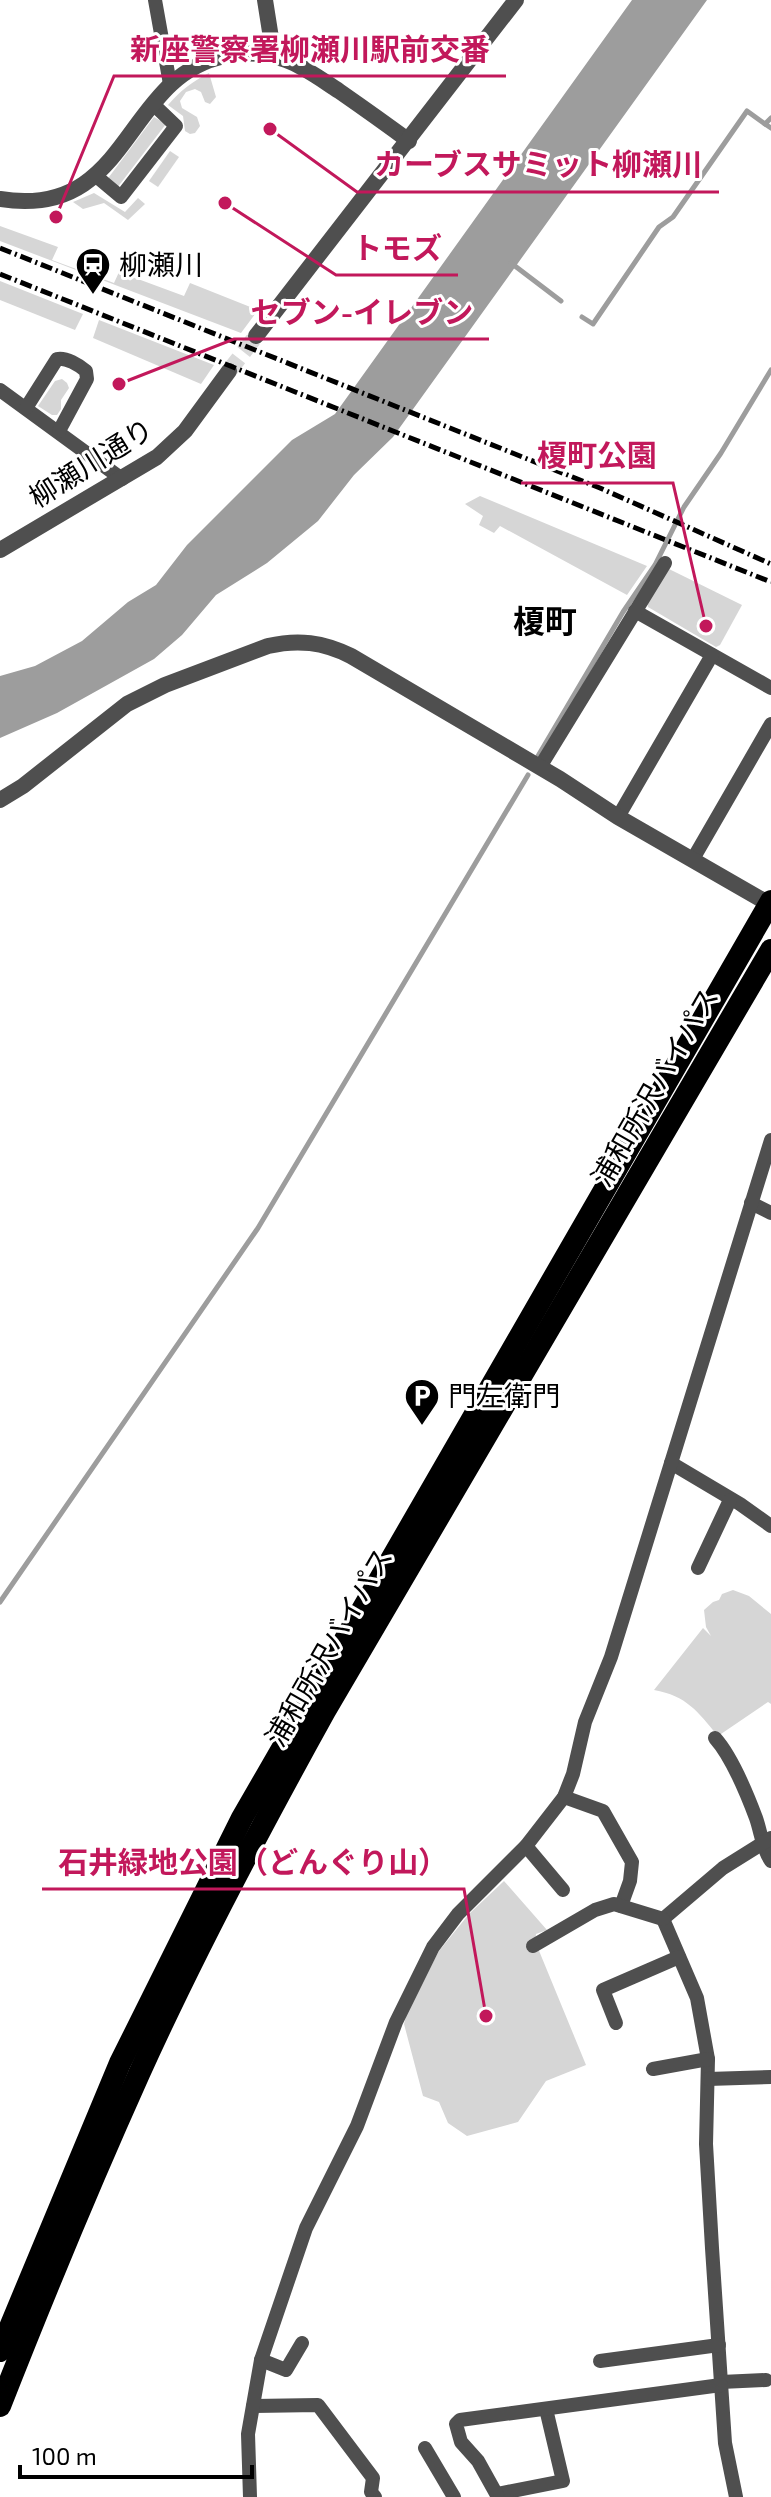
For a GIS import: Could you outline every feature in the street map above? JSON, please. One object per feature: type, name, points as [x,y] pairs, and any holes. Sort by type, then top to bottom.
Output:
[{"type":"highway","name":"浦和所沢バイパス","points":[[0,2351],[120,2063],[242,1818],[770,903]]},
{"type":"highway","name":"浦和所沢バイパス","points":[[0,2406],[140,2073],[255,1838],[341,1684],[771,950]]},
{"type":"street","points":[[155,0],[170,84]]},
{"type":"street","points":[[265,0],[274,57]]},
{"type":"street","points":[[256,336],[516,0]]},
{"type":"street","points":[[0,199],[26,201],[50,198],[71,191],[96,176],[113,159],[170,84],[190,69],[217,58],[240,54],[274,57],[312,73],[409,141]]},
{"type":"street","points":[[96,176],[121,197],[176,126],[153,104]]},
{"type":"street","points":[[26,408],[57,359],[62,358],[82,368],[86,371],[87,379],[59,431]]},
{"type":"street","name":"柳瀬川通り","points":[[0,550],[157,457],[198,415],[229,371]]},
{"type":"street","points":[[0,390],[122,479]]},
{"type":"street","points":[[540,767],[665,563]]},
{"type":"street","points":[[635,611],[771,688]]},
{"type":"street","points":[[0,800],[23,786],[143,694],[254,650],[289,642],[319,643],[351,656],[540,767],[618,817],[770,903]]},
{"type":"street","points":[[618,817],[712,655]]},
{"type":"street","points":[[693,859],[771,724]]},
{"type":"street","points":[[250,2497],[248,2434],[261,2360],[306,2228],[357,2126],[396,2022],[433,1947],[458,1914],[526,1846],[564,1797],[573,1774],[585,1722],[611,1657],[771,1140]]},
{"type":"street","points":[[751,1203],[771,1213]]},
{"type":"street","points":[[671,1463],[771,1526]]},
{"type":"street","points":[[698,1568],[730,1500]]},
{"type":"street","points":[[715,1738],[743,1787],[767,1840],[771,1861]]},
{"type":"street","points":[[564,1797],[603,1811],[632,1862],[630,1881],[621,1906]]},
{"type":"street","points":[[533,1946],[595,1910],[614,1904],[663,1919],[723,1868],[767,1840]]},
{"type":"street","points":[[526,1846],[563,1890]]},
{"type":"street","points":[[663,1919],[699,2005],[708,2059],[706,2144],[721,2383],[725,2443],[736,2497]]},
{"type":"street","points":[[616,2023],[603,1990],[679,1957]]},
{"type":"street","points":[[653,2069],[708,2059]]},
{"type":"street","points":[[708,2079],[771,2077]]},
{"type":"street","points":[[261,2360],[286,2370],[302,2343]]},
{"type":"street","points":[[600,2361],[719,2345]]},
{"type":"street","points":[[546,2409],[563,2481],[497,2496],[478,2461],[461,2442],[456,2424],[460,2420],[721,2383],[766,2380]]},
{"type":"street","points":[[253,2406],[318,2405],[373,2478],[371,2492],[375,2497]]},
{"type":"street","points":[[425,2448],[454,2497]]},
{"type":"shaded area","points":[[632,0],[707,0],[393,437],[354,475],[318,521],[267,563],[216,595],[182,635],[154,659],[57,713],[0,738],[0,676],[35,666],[82,641],[128,602],[156,585],[187,545],[292,440],[335,414]]},
{"type":"shaded area","points":[[209,73],[216,97],[210,104],[195,89],[186,92],[180,101],[182,108],[197,117],[200,126],[190,134],[185,131],[183,116],[168,105],[187,87]]},
{"type":"shaded area","points":[[154,117],[166,124],[117,188],[106,181]]},
{"type":"shaded area","points":[[170,151],[179,157],[158,187],[149,181]]},
{"type":"shaded area","points":[[94,193],[125,212],[138,198],[145,204],[128,220],[104,203],[83,209],[73,202]]},
{"type":"shaded area","points":[[0,226],[58,247],[52,260],[114,283],[119,272],[184,296],[190,283],[258,310],[241,333],[0,241]]},
{"type":"shaded area","points":[[0,281],[83,314],[75,330],[0,300]]},
{"type":"shaded area","points":[[99,320],[214,365],[201,384],[93,338]]},
{"type":"shaded area","points":[[62,379],[69,388],[61,400],[61,409],[57,415],[52,415],[38,406],[55,381]]},
{"type":"shaded area","points":[[480,496],[647,566],[627,595],[500,526],[494,533],[479,525],[483,516],[465,504]]},
{"type":"shaded area","points":[[669,569],[742,605],[720,645],[716,647],[648,607],[647,601]]},
{"type":"shaded area","points":[[733,1590],[749,1596],[771,1614],[771,1704],[768,1702],[718,1736],[683,1701],[654,1690],[703,1628],[711,1636],[706,1627],[704,1610],[719,1600],[722,1594]]},
{"type":"shaded area","points":[[504,1881],[547,1930],[536,1934],[535,1941],[586,2065],[546,2081],[518,2122],[467,2136],[448,2123],[439,2102],[423,2096],[404,2024],[408,2008],[439,1951],[469,1914]]},
{"type":"waterway","points":[[582,317],[593,324],[659,227],[673,217],[747,111],[765,124]]},
{"type":"waterway","points":[[771,118],[765,124],[771,128]]},
{"type":"waterway","points":[[511,263],[561,301]]},
{"type":"waterway","points":[[538,756],[623,612],[655,565],[684,507],[771,370]]},
{"type":"waterway","points":[[0,1602],[258,1228],[528,775]]},
{"type":"tunnel","points":[[229,371],[256,336]]},
{"type":"railway","points":[[0,248],[600,488],[771,564]]},
{"type":"railway","points":[[0,274],[771,582]]},
{"type":"place","name":"カーブスサミット柳瀬川","points":[[270,129]]},
{"type":"place","name":"トモズ","points":[[225,203]]},
{"type":"place","name":"新座警察署柳瀬川駅前交番","points":[[56,217]]},
{"type":"place","name":"柳瀬川","points":[[93,296]]},
{"type":"place","name":"セブン-イレブン","points":[[119,384]]},
{"type":"place","name":"榎町公園","points":[[706,626]]},
{"type":"place","name":"門左衛門","points":[[422,1427]]},
{"type":"place","name":"石井緑地公園（どんぐり山）","points":[[486,2016]]},
{"type":"district","name":"榎町","points":[[545,622]]}]
